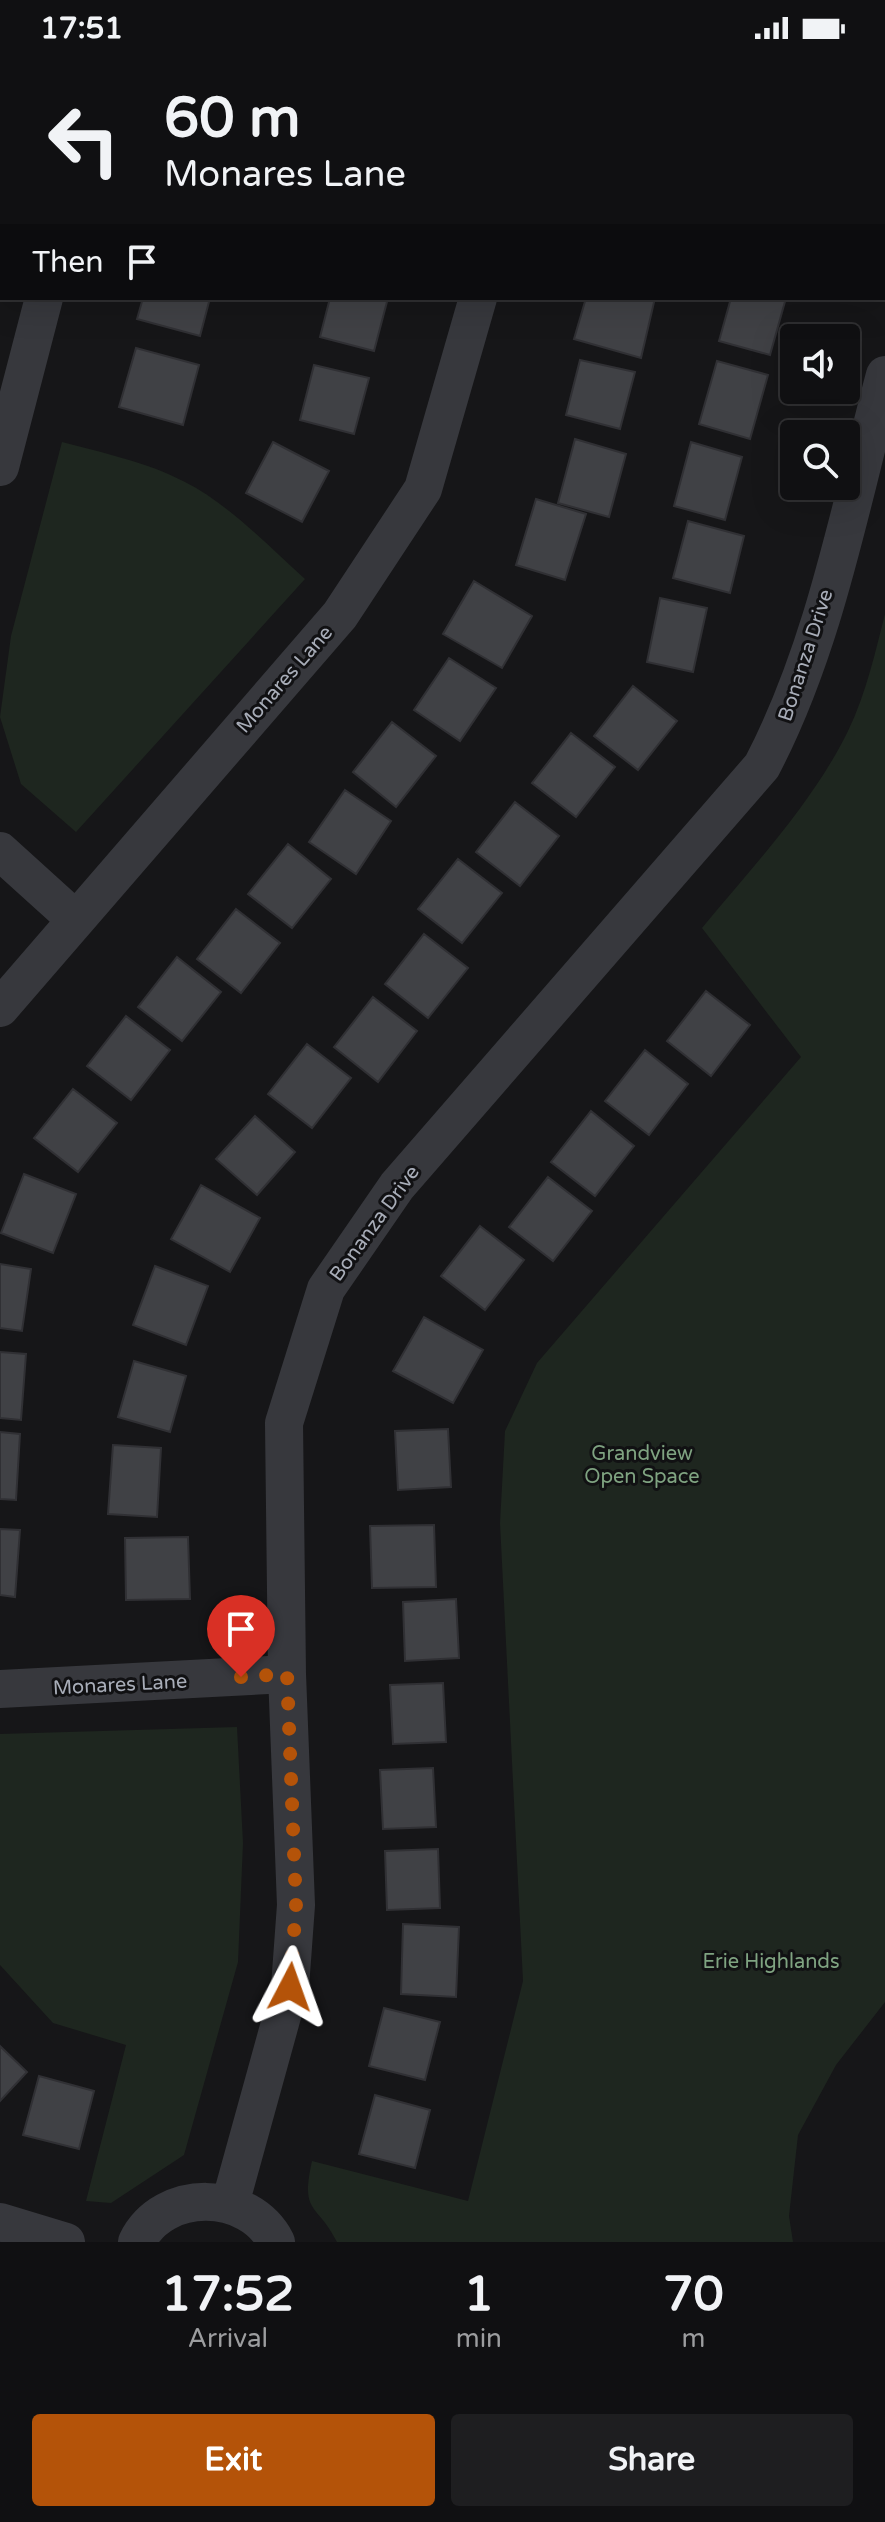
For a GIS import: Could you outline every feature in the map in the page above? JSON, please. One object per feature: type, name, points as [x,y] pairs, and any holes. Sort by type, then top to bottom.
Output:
[{"type":"street","points":[[0,467],[43,300]]},
{"type":"street","name":"Monares Lane","points":[[0,1008],[340,615],[423,489],[477,300]]},
{"type":"street","name":"Bonanza Drive","points":[[230,2204],[290,1987],[296,1905],[287,1674],[284,1423],[326,1289],[397,1186],[762,766],[792,708],[813,644],[885,375]]},
{"type":"street","points":[[0,851],[75,919]]},
{"type":"street","name":"Monares Lane","points":[[0,1689],[287,1674]]},
{"type":"street","points":[[137,2242],[142,2232],[167,2210],[198,2201],[230,2204],[253,2216],[276,2242]]},
{"type":"street","points":[[0,2222],[66,2242]]},
{"type":"green space","points":[[62,442],[140,463],[202,491],[233,514],[305,579],[76,832],[21,784],[0,717],[11,636]]},
{"type":"green space","name":"Grandview Open Space","points":[[885,614],[885,2002],[836,2065],[798,2135],[789,2216],[793,2242],[337,2242],[309,2200],[312,2161],[468,2201],[523,1981],[500,1523],[505,1431],[537,1363],[801,1057],[702,928],[800,809],[834,758],[860,703]]},
{"type":"green space","points":[[237,1727],[243,1843],[238,1962],[184,2155],[111,2203],[86,2201],[126,2045],[53,2023],[0,1965],[0,1734]]},
{"type":"building","points":[[142,300],[209,300],[200,336],[137,319]]},
{"type":"building","points":[[329,300],[387,300],[374,351],[320,337]]},
{"type":"building","points":[[585,300],[655,300],[641,358],[574,339]]},
{"type":"building","points":[[730,300],[785,300],[770,355],[719,341]]},
{"type":"building","points":[[136,348],[199,365],[183,425],[119,407]]},
{"type":"building","points":[[580,360],[635,372],[620,429],[566,415]]},
{"type":"building","points":[[717,361],[768,375],[750,439],[699,424]]},
{"type":"building","points":[[314,365],[369,378],[354,434],[300,420]]},
{"type":"building","points":[[575,439],[626,454],[609,517],[558,503]]},
{"type":"building","points":[[273,442],[329,471],[302,522],[246,493]]},
{"type":"building","points":[[691,442],[742,457],[725,520],[674,506]]},
{"type":"building","points":[[536,499],[586,514],[565,580],[516,565]]},
{"type":"building","points":[[688,521],[744,536],[730,593],[673,578]]},
{"type":"building","points":[[474,581],[532,616],[502,668],[443,634]]},
{"type":"building","points":[[660,598],[707,608],[693,672],[647,662]]},
{"type":"building","points":[[449,658],[496,688],[460,741],[414,710]]},
{"type":"building","points":[[633,686],[677,721],[638,770],[594,736]]},
{"type":"building","points":[[392,722],[436,756],[396,807],[353,772]]},
{"type":"building","points":[[571,733],[615,767],[576,817],[532,783]]},
{"type":"building","points":[[345,790],[391,821],[356,874],[309,842]]},
{"type":"building","points":[[515,802],[559,836],[520,886],[476,852]]},
{"type":"building","points":[[288,844],[331,879],[292,928],[248,894]]},
{"type":"building","points":[[458,859],[502,893],[462,943],[418,909]]},
{"type":"building","points":[[236,909],[280,943],[241,993],[197,959]]},
{"type":"building","points":[[424,934],[468,968],[428,1018],[385,984]]},
{"type":"building","points":[[177,957],[221,992],[182,1041],[138,1007]]},
{"type":"building","points":[[706,991],[750,1025],[711,1076],[667,1041]]},
{"type":"building","points":[[373,997],[417,1031],[378,1082],[334,1047]]},
{"type":"building","points":[[126,1016],[170,1050],[131,1100],[87,1066]]},
{"type":"building","points":[[307,1044],[351,1078],[312,1128],[268,1094]]},
{"type":"building","points":[[645,1050],[688,1084],[649,1135],[605,1101]]},
{"type":"building","points":[[73,1089],[117,1123],[78,1172],[34,1138]]},
{"type":"building","points":[[591,1111],[634,1146],[595,1196],[551,1162]]},
{"type":"building","points":[[255,1116],[295,1152],[257,1195],[216,1159]]},
{"type":"building","points":[[24,1174],[76,1194],[53,1253],[1,1233]]},
{"type":"building","points":[[548,1177],[592,1211],[553,1261],[509,1227]]},
{"type":"building","points":[[201,1185],[260,1218],[230,1272],[171,1239]]},
{"type":"building","points":[[480,1226],[524,1260],[485,1310],[441,1276]]},
{"type":"building","points":[[0,1264],[31,1269],[22,1331],[0,1328]]},
{"type":"building","points":[[155,1266],[208,1286],[186,1345],[133,1325]]},
{"type":"building","points":[[424,1317],[483,1350],[453,1403],[393,1371]]},
{"type":"building","points":[[0,1352],[26,1354],[21,1420],[0,1418]]},
{"type":"building","points":[[134,1361],[186,1376],[170,1432],[118,1417]]},
{"type":"building","points":[[448,1429],[451,1487],[398,1490],[395,1431]]},
{"type":"building","points":[[0,1432],[20,1434],[16,1500],[0,1499]]},
{"type":"building","points":[[113,1445],[161,1448],[157,1517],[108,1514]]},
{"type":"building","points":[[434,1525],[436,1587],[372,1588],[370,1526]]},
{"type":"building","points":[[0,1529],[20,1530],[15,1597],[0,1595]]},
{"type":"building","points":[[188,1537],[190,1599],[126,1600],[125,1538]]},
{"type":"building","points":[[456,1599],[459,1658],[405,1661],[403,1602]]},
{"type":"building","points":[[443,1683],[446,1742],[393,1744],[390,1685]]},
{"type":"building","points":[[433,1768],[436,1827],[383,1829],[380,1770]]},
{"type":"building","points":[[438,1849],[440,1908],[387,1910],[385,1851]]},
{"type":"building","points":[[403,1924],[459,1927],[456,1997],[401,1994]]},
{"type":"building","points":[[384,2008],[440,2022],[425,2080],[369,2066]]},
{"type":"building","points":[[0,2046],[27,2072],[0,2101]]},
{"type":"building","points":[[39,2076],[94,2091],[79,2149],[23,2135]]},
{"type":"building","points":[[375,2095],[430,2110],[415,2168],[359,2154]]},
{"type":"route","points":[[241,1677],[287,1674],[296,1905],[290,1987]]},
{"type":"park label","name":"Erie Highlands","points":[[771,1961]]}]
